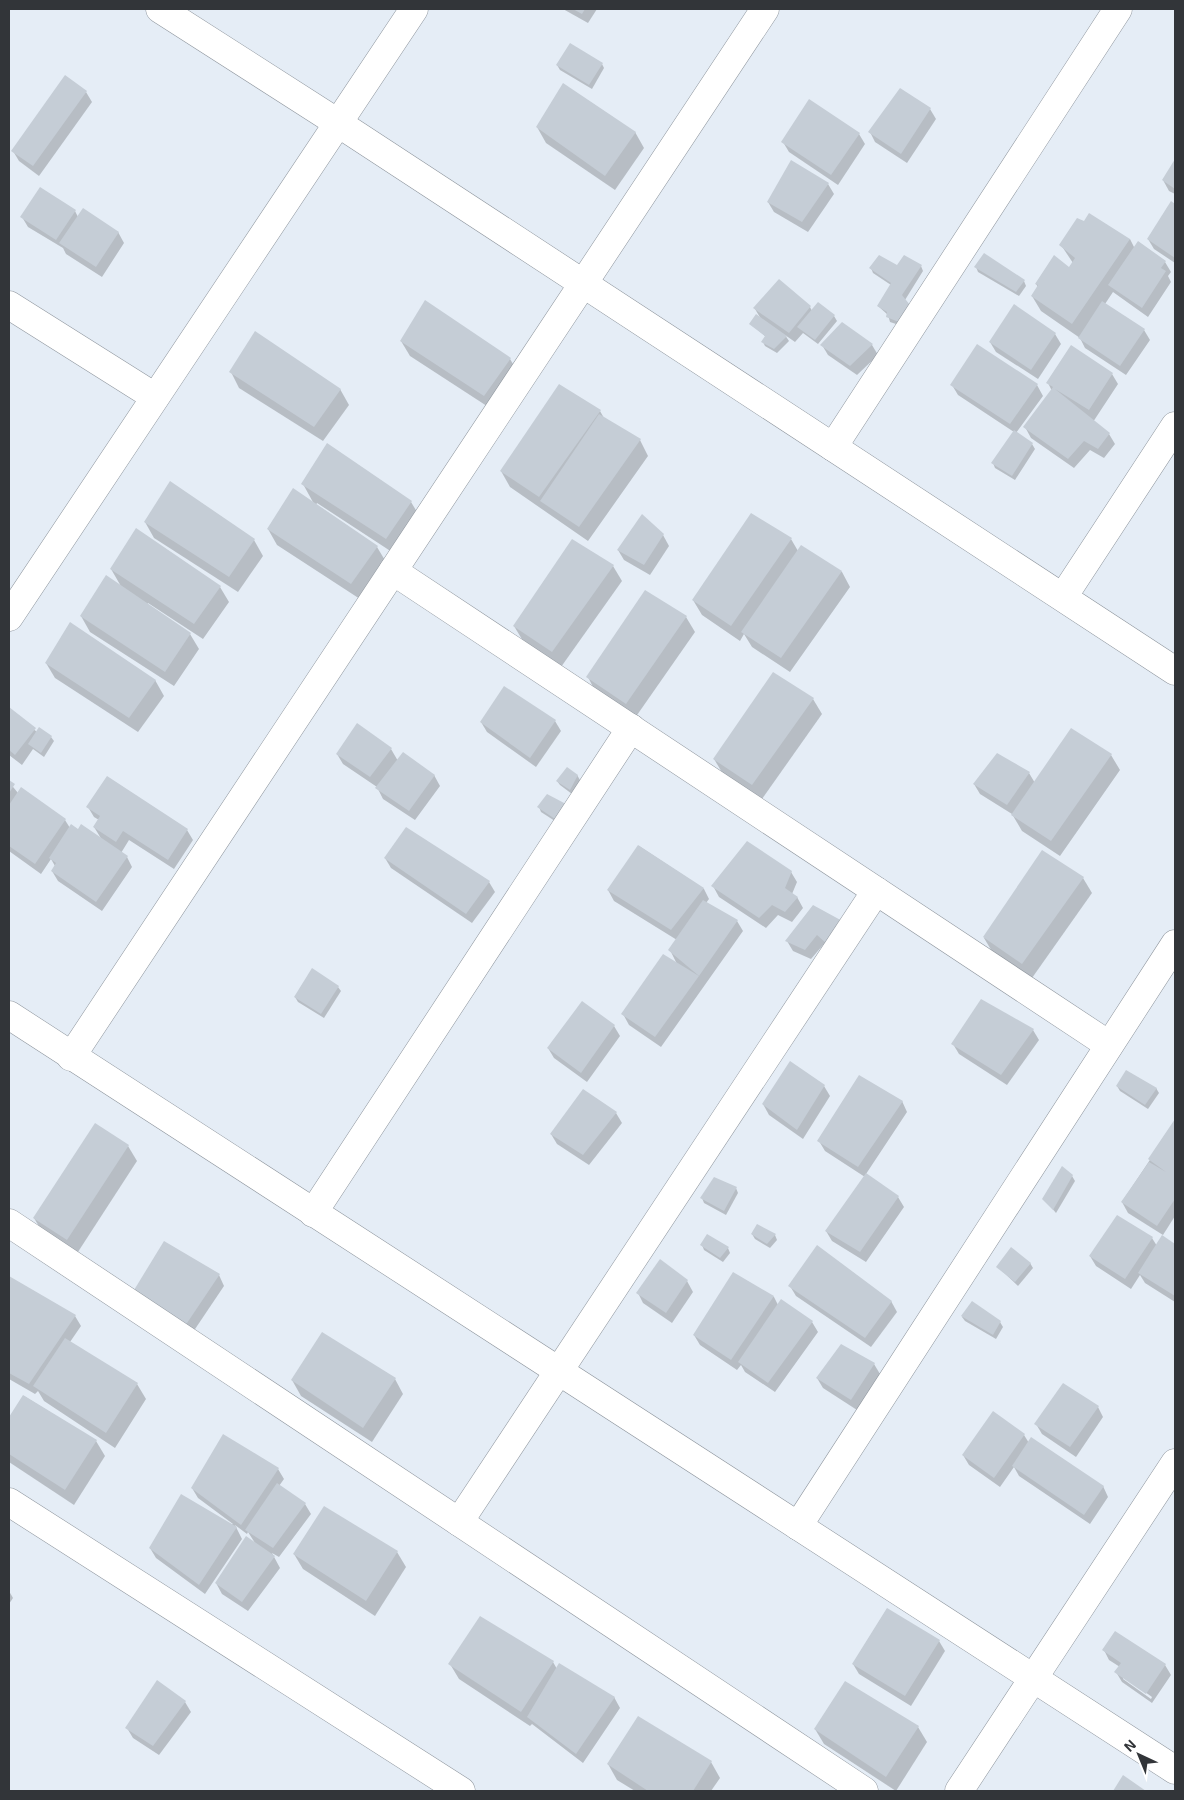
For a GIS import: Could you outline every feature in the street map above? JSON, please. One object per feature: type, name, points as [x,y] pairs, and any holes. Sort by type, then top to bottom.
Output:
[{"type":"street","points":[[160,9],[584,283],[1175,671]]},
{"type":"street","points":[[9,617],[414,9]]},
{"type":"street","points":[[72,1057],[765,9]]},
{"type":"street","points":[[833,447],[1118,9]]},
{"type":"street","points":[[9,305],[156,397]]},
{"type":"street","points":[[1063,597],[1175,426]]},
{"type":"street","points":[[393,571],[1109,1045]]},
{"type":"street","points":[[313,1213],[631,728]]},
{"type":"street","points":[[459,1522],[876,891]]},
{"type":"street","points":[[798,1526],[1175,944]]},
{"type":"street","points":[[9,1016],[1175,1770]]},
{"type":"street","points":[[9,1223],[864,1791]]},
{"type":"street","points":[[959,1791],[1175,1462]]},
{"type":"street","points":[[9,1502],[461,1791]]},
{"type":"building","points":[[573,9],[585,9],[582,14]]},
{"type":"building","points":[[570,43],[603,63],[589,85],[556,65]]},
{"type":"building","points":[[65,75],[87,91],[33,166],[11,151]]},
{"type":"building","points":[[563,83],[636,132],[605,176],[536,127]]},
{"type":"building","points":[[900,88],[931,108],[901,154],[868,132]]},
{"type":"building","points":[[809,99],[860,133],[831,175],[781,142]]},
{"type":"building","points":[[1175,159],[1175,189],[1162,180]]},
{"type":"building","points":[[791,160],[829,183],[802,222],[767,202]]},
{"type":"building","points":[[40,187],[76,210],[56,240],[20,217]]},
{"type":"building","points":[[1171,201],[1175,204],[1175,258],[1147,239]]},
{"type":"building","points":[[83,208],[119,232],[96,267],[59,243]]},
{"type":"building","points":[[1089,213],[1130,239],[1072,324],[1031,296],[1038,285],[1035,284],[1054,255],[1069,267],[1075,258],[1059,245],[1077,218],[1084,221]]},
{"type":"building","points":[[1138,241],[1166,261],[1161,268],[1166,271],[1142,308],[1108,285]]},
{"type":"building","points":[[984,253],[1025,280],[1016,292],[974,267]]},
{"type":"building","points":[[879,255],[897,265],[904,255],[922,265],[902,295],[910,305],[899,322],[886,317],[887,312],[877,306],[891,283],[869,268]]},
{"type":"building","points":[[779,279],[811,306],[789,333],[753,308]]},
{"type":"building","points":[[425,300],[511,358],[484,396],[400,341]]},
{"type":"building","points":[[1102,301],[1145,329],[1120,366],[1078,338]]},
{"type":"building","points":[[818,302],[835,315],[815,340],[797,327]]},
{"type":"building","points":[[1014,304],[1056,333],[1031,370],[989,342]]},
{"type":"building","points":[[756,314],[787,336],[774,349],[761,342],[765,336],[749,324]]},
{"type":"building","points":[[842,322],[873,344],[850,366],[820,345]]},
{"type":"building","points":[[255,331],[341,389],[314,427],[229,372]]},
{"type":"building","points":[[977,344],[1038,384],[1010,424],[950,385]]},
{"type":"building","points":[[1071,345],[1113,373],[1089,410],[1055,389],[1110,433],[1098,449],[1084,441],[1068,459],[1023,427],[1053,387],[1046,383]]},
{"type":"building","points":[[559,384],[601,410],[539,497],[500,471]]},
{"type":"building","points":[[599,414],[641,439],[579,527],[540,501]]},
{"type":"building","points":[[1014,430],[1033,443],[1012,476],[991,463]]},
{"type":"building","points":[[327,443],[412,501],[386,539],[301,484]]},
{"type":"building","points":[[170,481],[255,539],[229,577],[144,522]]},
{"type":"building","points":[[293,488],[378,546],[351,584],[267,529]]},
{"type":"building","points":[[751,513],[792,538],[731,626],[692,600]]},
{"type":"building","points":[[642,514],[664,534],[644,565],[617,550]]},
{"type":"building","points":[[136,528],[221,586],[194,624],[110,569]]},
{"type":"building","points":[[572,539],[614,565],[552,652],[513,626]]},
{"type":"building","points":[[801,545],[842,571],[781,658],[741,632]]},
{"type":"building","points":[[106,575],[191,633],[165,672],[80,616]]},
{"type":"building","points":[[645,590],[687,616],[626,704],[586,677]]},
{"type":"building","points":[[70,622],[156,680],[129,718],[45,663]]},
{"type":"building","points":[[773,672],[814,698],[752,785],[713,759]]},
{"type":"building","points":[[504,686],[556,720],[530,758],[480,722]]},
{"type":"building","points":[[9,707],[36,728],[15,755],[9,750]]},
{"type":"building","points":[[357,723],[392,748],[370,777],[336,754]]},
{"type":"building","points":[[39,727],[52,736],[41,753],[28,744]]},
{"type":"building","points":[[1071,728],[1112,754],[1051,841],[1011,815]]},
{"type":"building","points":[[403,752],[435,775],[409,811],[375,788]]},
{"type":"building","points":[[997,753],[1030,772],[1007,805],[973,784]]},
{"type":"building","points":[[567,767],[578,775],[570,790],[556,781]]},
{"type":"building","points":[[107,776],[188,829],[168,860],[123,831],[116,842],[93,827],[100,816],[86,807]]},
{"type":"building","points":[[9,780],[15,784],[9,793]]},
{"type":"building","points":[[21,787],[66,819],[35,864],[9,846],[9,805]]},
{"type":"building","points":[[547,794],[566,804],[555,819],[537,807]]},
{"type":"building","points":[[71,824],[78,829],[81,824],[128,856],[96,902],[51,871],[56,863],[49,858]]},
{"type":"building","points":[[406,827],[490,881],[466,914],[384,858]]},
{"type":"building","points":[[747,841],[792,871],[785,888],[798,897],[785,912],[772,905],[759,918],[711,886]]},
{"type":"building","points":[[638,845],[704,888],[671,930],[607,890]]},
{"type":"building","points":[[1042,850],[1084,877],[1022,964],[983,937]]},
{"type":"building","points":[[703,900],[738,920],[699,976],[668,950]]},
{"type":"building","points":[[813,905],[846,923],[827,944],[817,935],[805,950],[785,941]]},
{"type":"building","points":[[663,954],[699,976],[655,1037],[621,1014]]},
{"type":"building","points":[[312,968],[339,986],[321,1014],[294,997]]},
{"type":"building","points":[[981,999],[1034,1029],[1001,1075],[951,1044]]},
{"type":"building","points":[[582,1001],[615,1025],[581,1073],[547,1048]]},
{"type":"building","points":[[790,1061],[825,1085],[797,1130],[762,1104]]},
{"type":"building","points":[[1126,1070],[1157,1088],[1145,1105],[1116,1086]]},
{"type":"building","points":[[859,1075],[903,1101],[858,1167],[817,1141]]},
{"type":"building","points":[[583,1089],[617,1112],[583,1155],[550,1134]]},
{"type":"building","points":[[1175,1119],[1175,1199],[1157,1226],[1121,1202],[1149,1162],[1166,1172],[1148,1159]]},
{"type":"building","points":[[95,1123],[129,1145],[67,1240],[33,1218]]},
{"type":"building","points":[[1062,1166],[1073,1175],[1053,1210],[1042,1199]]},
{"type":"building","points":[[866,1173],[899,1196],[860,1252],[825,1231]]},
{"type":"building","points":[[714,1177],[737,1187],[724,1211],[700,1198]]},
{"type":"building","points":[[1117,1215],[1153,1237],[1125,1279],[1089,1256]]},
{"type":"building","points":[[757,1224],[776,1234],[767,1244],[751,1234]]},
{"type":"building","points":[[707,1234],[729,1247],[720,1258],[700,1245]]},
{"type":"building","points":[[1162,1235],[1175,1244],[1175,1296],[1138,1273]]},
{"type":"building","points":[[164,1241],[220,1274],[181,1332],[131,1295]]},
{"type":"building","points":[[817,1245],[892,1301],[865,1338],[788,1286]]},
{"type":"building","points":[[1011,1247],[1031,1263],[1015,1282],[996,1267]]},
{"type":"building","points":[[660,1259],[688,1280],[666,1313],[636,1293]]},
{"type":"building","points":[[733,1272],[774,1296],[731,1360],[693,1335]]},
{"type":"building","points":[[9,1276],[76,1315],[29,1384],[9,1373]]},
{"type":"building","points":[[781,1299],[813,1321],[768,1383],[738,1362]]},
{"type":"building","points":[[972,1301],[1001,1321],[993,1335],[961,1316]]},
{"type":"building","points":[[322,1332],[396,1378],[363,1428],[291,1380]]},
{"type":"building","points":[[65,1338],[138,1383],[106,1433],[33,1386]]},
{"type":"building","points":[[841,1344],[875,1363],[851,1400],[816,1378]]},
{"type":"building","points":[[1063,1383],[1099,1406],[1070,1447],[1034,1424]]},
{"type":"building","points":[[23,1395],[97,1440],[65,1490],[9,1454],[9,1417]]},
{"type":"building","points":[[993,1411],[1025,1434],[994,1478],[962,1455]]},
{"type":"building","points":[[223,1434],[279,1468],[241,1525],[191,1488]]},
{"type":"building","points":[[1031,1437],[1104,1486],[1084,1515],[1012,1466]]},
{"type":"building","points":[[277,1483],[306,1503],[273,1548],[245,1530]]},
{"type":"building","points":[[181,1494],[237,1527],[199,1585],[149,1548]]},
{"type":"building","points":[[324,1506],[398,1551],[366,1601],[293,1554]]},
{"type":"building","points":[[246,1536],[275,1556],[242,1602],[215,1583]]},
{"type":"building","points":[[887,1608],[940,1640],[905,1696],[852,1664]]},
{"type":"building","points":[[480,1616],[554,1661],[521,1712],[448,1664]]},
{"type":"building","points":[[1115,1631],[1166,1664],[1146,1694],[1114,1672],[1121,1663],[1102,1650]]},
{"type":"building","points":[[559,1663],[615,1697],[576,1754],[527,1717]]},
{"type":"building","points":[[157,1680],[186,1701],[153,1746],[125,1728]]},
{"type":"building","points":[[845,1681],[919,1726],[886,1777],[814,1729]]},
{"type":"building","points":[[638,1716],[712,1761],[693,1791],[648,1791],[607,1764]]},
{"type":"building","points":[[1123,1775],[1146,1791],[1113,1791]]}]
